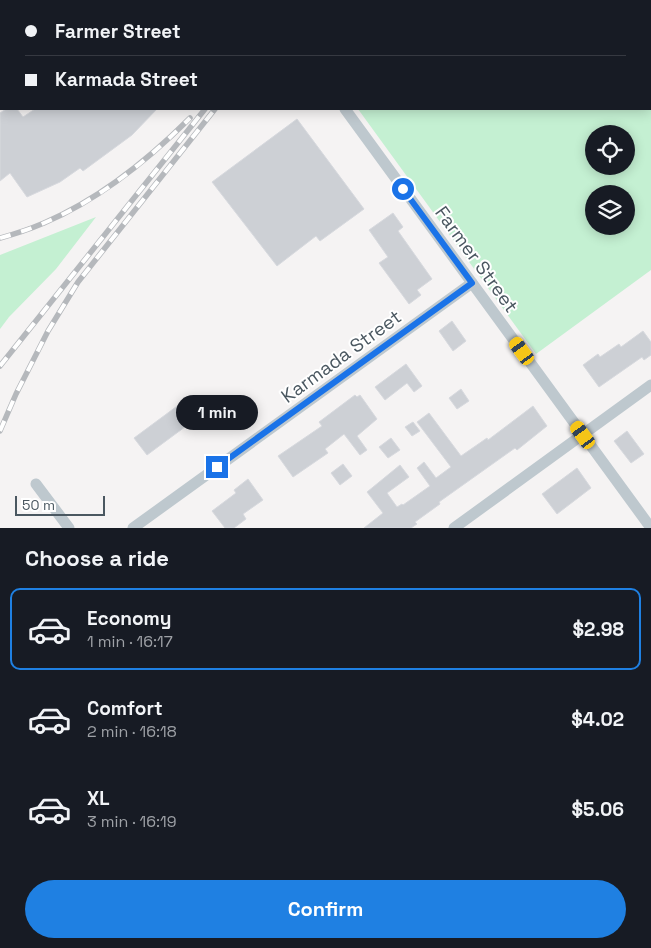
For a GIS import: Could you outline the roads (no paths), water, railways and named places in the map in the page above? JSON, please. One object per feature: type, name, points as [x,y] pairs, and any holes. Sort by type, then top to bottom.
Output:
[{"type":"street","name":"Farmer Street","points":[[346,110],[651,528]]},
{"type":"street","name":"Karmada Street","points":[[133,528],[472,283]]},
{"type":"street","points":[[454,528],[651,386]]},
{"type":"street","points":[[36,484],[69,528]]},
{"type":"railway","points":[[0,366],[204,110]]},
{"type":"railway","points":[[0,431],[16,394],[48,331],[78,282],[214,110]]},
{"type":"railway","points":[[0,238],[44,223],[84,203],[140,164],[190,118]]}]
